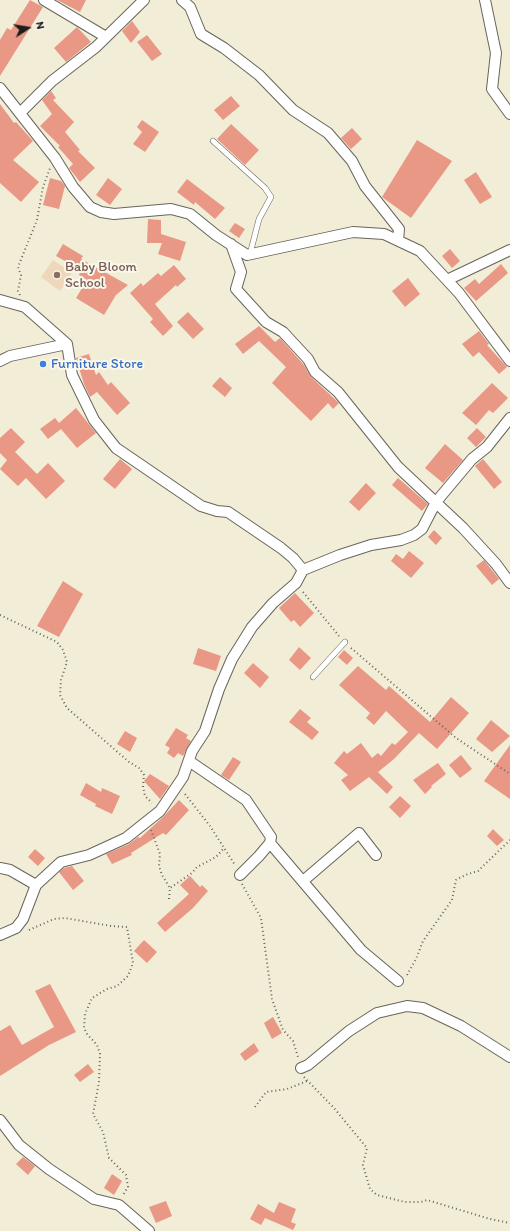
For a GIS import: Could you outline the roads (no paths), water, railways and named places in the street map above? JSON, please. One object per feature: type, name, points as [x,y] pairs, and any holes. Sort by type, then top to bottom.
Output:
[{"type":"street","points":[[44,0],[106,37]]},
{"type":"street","points":[[20,113],[52,81],[96,48],[144,0]]},
{"type":"street","points":[[182,0],[190,7],[201,34],[224,48],[260,75],[293,110],[328,133],[352,161],[365,186],[399,229],[398,240]]},
{"type":"street","points":[[485,0],[496,53],[492,90],[510,114]]},
{"type":"street","points":[[0,88],[55,158],[73,187],[90,207],[101,212],[114,214],[171,209],[190,214],[247,255],[353,232],[384,234],[420,251],[459,293],[510,361]]},
{"type":"street","points":[[231,244],[241,272],[236,288],[266,322],[283,332],[308,359],[315,372],[338,392],[398,467],[463,528],[496,564],[510,583]]},
{"type":"street","points":[[447,280],[510,250]]},
{"type":"street","points":[[0,300],[25,307],[67,344],[72,375],[94,420],[116,448],[201,506],[217,511],[228,512],[281,548],[293,558],[303,570]]},
{"type":"street","points":[[0,361],[10,356],[67,344]]},
{"type":"street","points":[[0,935],[16,928],[23,919],[36,885],[62,862],[89,855],[126,838],[160,811],[176,788],[189,761],[192,751],[205,731],[219,689],[232,660],[252,627],[273,604],[296,583],[303,570],[346,553],[372,545],[401,540],[414,535],[422,529],[436,502],[472,459],[487,447],[510,418]]},
{"type":"street","points":[[189,761],[246,800],[271,837],[270,843],[240,875]]},
{"type":"street","points":[[303,881],[359,833],[376,855]]},
{"type":"street","points":[[270,843],[361,950],[398,981]]},
{"type":"street","points":[[0,868],[10,870],[36,885]]},
{"type":"street","points":[[301,1068],[308,1065],[349,1030],[377,1013],[407,1006],[423,1008],[461,1026],[510,1058]]},
{"type":"street","points":[[0,1120],[18,1145],[49,1169],[94,1198],[120,1205],[149,1231]]},
{"type":"lane","points":[[213,140],[265,188],[271,197],[259,219],[250,254]]},
{"type":"lane","points":[[313,677],[345,642]]},
{"type":"place","name":"Baby Bloom School","points":[[57,275]]},
{"type":"place","name":"Furniture Store","points":[[43,364]]}]
